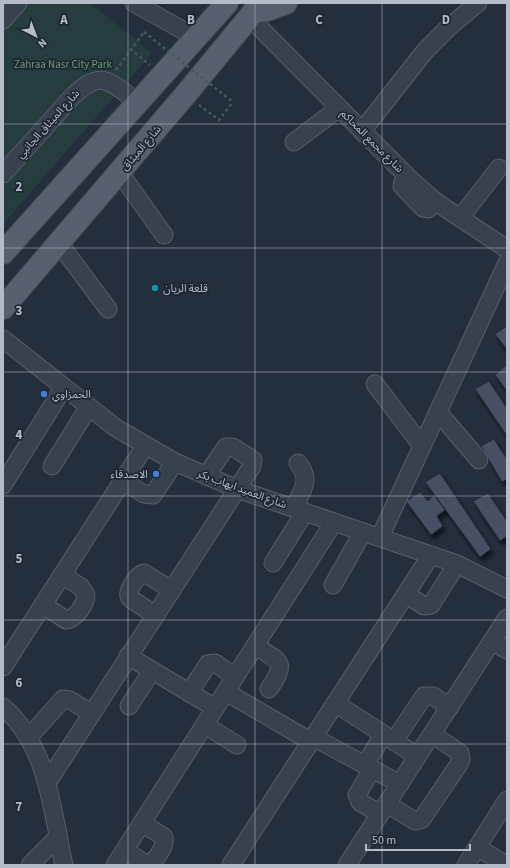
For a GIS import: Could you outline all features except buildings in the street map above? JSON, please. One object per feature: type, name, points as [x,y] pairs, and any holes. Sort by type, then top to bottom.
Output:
[{"type":"main road","points":[[3,253],[227,3]]},
{"type":"main road","points":[[255,10],[267,10],[286,3]]},
{"type":"main road","name":"شارع الميثاق","points":[[3,308],[120,173],[255,10]]},
{"type":"street","points":[[3,20],[18,3]]},
{"type":"street","points":[[134,3],[195,37]]},
{"type":"street","points":[[362,131],[425,51],[449,27],[478,3]]},
{"type":"street","name":"شارع مجمع المحاكم","points":[[255,10],[339,108],[409,178],[436,202],[507,249]]},
{"type":"street","name":"شارع الميثاق الجانبي","points":[[3,174],[82,87],[95,80],[108,80]]},
{"type":"street","points":[[108,80],[137,102]]},
{"type":"street","points":[[294,142],[339,108]]},
{"type":"street","points":[[460,218],[499,168]]},
{"type":"street","points":[[120,173],[164,235]]},
{"type":"street","points":[[59,243],[108,309]]},
{"type":"street","points":[[380,538],[507,263]]},
{"type":"street","name":"شارع العميد ايهاب بكر","points":[[3,339],[88,408],[145,446],[175,462],[237,489],[457,564],[507,589]]},
{"type":"street","points":[[375,384],[422,446]]},
{"type":"street","points":[[3,485],[64,387]]},
{"type":"street","points":[[52,466],[88,408]]},
{"type":"street","points":[[438,412],[479,460]]},
{"type":"street","points":[[3,667],[145,446]]},
{"type":"street","points":[[47,783],[253,463],[251,458],[230,446],[224,449],[206,476]]},
{"type":"street","points":[[123,481],[144,494],[153,495],[175,462]]},
{"type":"street","points":[[273,563],[300,510],[306,481],[304,471],[298,463]]},
{"type":"street","points":[[142,823],[164,838],[165,841],[152,863],[148,864],[117,859],[142,823],[334,522]]},
{"type":"street","points":[[333,585],[363,532]]},
{"type":"street","points":[[231,865],[431,555]]},
{"type":"street","points":[[406,594],[424,606],[431,605],[457,564]]},
{"type":"street","points":[[155,615],[129,597],[128,591],[138,576],[144,573],[172,590]]},
{"type":"street","points":[[43,605],[66,620],[72,619],[79,611],[85,600],[85,591],[62,575]]},
{"type":"street","points":[[347,865],[507,618]]},
{"type":"street","points":[[492,641],[507,650]]},
{"type":"street","points":[[255,646],[274,658],[280,667],[280,673],[269,689]]},
{"type":"street","points":[[128,656],[215,708]]},
{"type":"street","points":[[189,693],[208,664],[215,663],[236,677]]},
{"type":"street","points":[[129,706],[152,671]]},
{"type":"street","points":[[226,692],[312,739],[400,784]]},
{"type":"street","points":[[432,734],[460,753],[461,759],[422,819],[415,821],[384,809],[360,802],[357,795],[368,767],[388,738],[424,696],[433,696],[450,707]]},
{"type":"street","points":[[29,738],[63,699],[70,700],[91,713]]},
{"type":"street","points":[[335,703],[417,756]]},
{"type":"street","points":[[3,707],[10,713],[29,738],[40,759],[65,863]]},
{"type":"street","points":[[205,725],[237,745]]},
{"type":"street","points":[[466,865],[507,800]]},
{"type":"street","points":[[30,865],[58,837]]},
{"type":"street","points":[[477,847],[506,865]]},
{"type":"path","points":[[108,80],[144,32],[233,102],[219,120],[186,94]]},
{"type":"path","points":[[130,49],[162,74]]},
{"type":"green space","name":"Zahraa Nasr City Park","points":[[3,3],[90,3],[152,53],[3,224]]},
{"type":"place","name":"قلعة الريان","points":[[155,288]]},
{"type":"place","name":"الحمزاوي","points":[[44,394]]},
{"type":"place","name":"الاصدقاء","points":[[156,474]]}]
